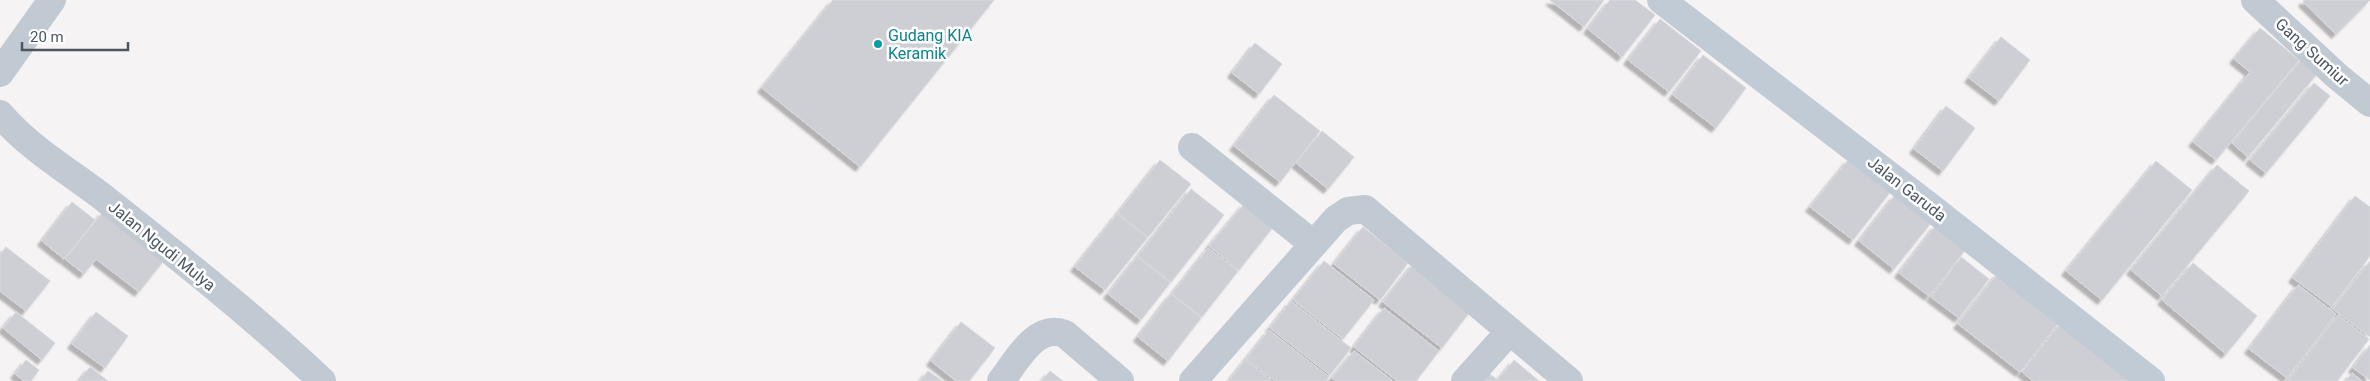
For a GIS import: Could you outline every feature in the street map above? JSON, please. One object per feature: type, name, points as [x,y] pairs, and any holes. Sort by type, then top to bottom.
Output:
[{"type":"main road","name":"Jalan Garuda","points":[[1661,0],[1933,209],[2151,381]]},
{"type":"street","points":[[0,73],[52,0]]},
{"type":"street","name":"Gang Sumiur","points":[[2256,0],[2336,76],[2370,103]]},
{"type":"street","name":"Jalan Ngudi Mulya","points":[[0,114],[21,134],[102,196],[286,347],[322,381]]},
{"type":"street","points":[[1192,147],[1312,243]]},
{"type":"street","points":[[1193,381],[1312,243],[1348,211],[1365,209],[1569,381]]},
{"type":"street","points":[[1001,381],[1031,343],[1047,331],[1055,330],[1064,334],[1120,381]]},
{"type":"street","points":[[1465,381],[1510,331]]},
{"type":"building","name":"Gudang KIA Keramik","points":[[833,0],[994,0],[860,167],[762,88]]},
{"type":"building","points":[[1550,0],[1604,0],[1584,27]]},
{"type":"building","points":[[1610,0],[1635,0],[1655,15],[1622,57],[1588,29]]},
{"type":"building","points":[[2304,0],[2370,0],[2336,34],[2303,2]]},
{"type":"building","points":[[1660,19],[1701,51],[1669,92],[1628,60]]},
{"type":"building","points":[[2260,28],[2299,60],[2216,160],[2193,142],[2250,72],[2234,59]]},
{"type":"building","points":[[2001,37],[2030,60],[1999,101],[1969,78]]},
{"type":"building","points":[[1255,43],[1282,64],[1259,94],[1232,73]]},
{"type":"building","points":[[1703,55],[1746,88],[1716,128],[1673,95]]},
{"type":"building","points":[[2305,55],[2321,69],[2248,157],[2232,143]]},
{"type":"building","points":[[2314,83],[2330,96],[2266,173],[2250,160]]},
{"type":"building","points":[[1274,95],[1320,131],[1280,182],[1234,146]]},
{"type":"building","points":[[1946,106],[1975,128],[1943,171],[1914,149]]},
{"type":"building","points":[[1322,131],[1354,157],[1328,189],[1296,163]]},
{"type":"building","points":[[1849,159],[1891,191],[1853,240],[1810,207]]},
{"type":"building","points":[[1160,160],[1191,184],[1148,237],[1118,213]]},
{"type":"building","points":[[2156,161],[2192,190],[2102,300],[2066,271]]},
{"type":"building","points":[[2217,165],[2249,191],[2162,296],[2131,270]]},
{"type":"building","points":[[1191,189],[1224,215],[1171,282],[1138,256]]},
{"type":"building","points":[[1895,195],[1931,223],[1894,269],[1859,241]]},
{"type":"building","points":[[2355,196],[2370,207],[2370,256],[2332,307],[2293,278]]},
{"type":"building","points":[[72,202],[95,220],[64,259],[42,241]]},
{"type":"building","points":[[1245,203],[1274,226],[1239,270],[1209,246]]},
{"type":"building","points":[[104,211],[165,259],[139,292],[96,259],[84,274],[65,259]]},
{"type":"building","points":[[1117,214],[1147,238],[1105,290],[1075,267]]},
{"type":"building","points":[[1936,225],[1966,249],[1929,296],[1899,273]]},
{"type":"building","points":[[1363,227],[1408,263],[1380,300],[1334,264]]},
{"type":"building","points":[[6,247],[50,281],[26,311],[0,291],[0,255]]},
{"type":"building","points":[[1208,248],[1238,271],[1202,317],[1172,294]]},
{"type":"building","points":[[1137,257],[1170,283],[1141,320],[1108,294]]},
{"type":"building","points":[[1961,257],[1989,279],[1959,318],[1931,297]]},
{"type":"building","points":[[1324,261],[1374,300],[1343,339],[1293,300]]},
{"type":"building","points":[[2370,261],[2370,337],[2333,309]]},
{"type":"building","points":[[1414,263],[1472,309],[1442,348],[1383,302]]},
{"type":"building","points":[[2193,263],[2257,316],[2226,354],[2162,300]]},
{"type":"building","points":[[1998,273],[2060,321],[2020,372],[1958,324]]},
{"type":"building","points":[[2298,285],[2336,314],[2287,378],[2249,349]]},
{"type":"building","points":[[1171,294],[1201,318],[1168,361],[1138,337]]},
{"type":"building","points":[[1291,301],[1351,348],[1330,375],[1270,328]]},
{"type":"building","points":[[1384,308],[1439,351],[1416,381],[1397,381],[1354,347]]},
{"type":"building","points":[[16,312],[55,343],[42,360],[3,328]]},
{"type":"building","points":[[96,312],[128,336],[105,368],[72,344]]},
{"type":"building","points":[[2338,315],[2369,339],[2337,381],[2288,381]]},
{"type":"building","points":[[961,322],[995,348],[969,381],[956,381],[931,361]]},
{"type":"building","points":[[2062,322],[2136,381],[2033,381],[2022,372]]},
{"type":"building","points":[[1269,330],[1329,377],[1326,381],[1275,381],[1246,359]]},
{"type":"building","points":[[2370,345],[2370,380],[2353,368]]},
{"type":"building","points":[[1354,351],[1393,381],[1337,381],[1332,378]]},
{"type":"building","points":[[26,360],[39,370],[31,381],[24,381],[15,374]]},
{"type":"building","points":[[1245,360],[1272,381],[1229,381]]},
{"type":"building","points":[[1514,360],[1539,381],[1481,381],[1488,373],[1498,380]]},
{"type":"building","points":[[90,367],[108,381],[79,381]]},
{"type":"building","points":[[928,371],[942,381],[920,381]]},
{"type":"building","points":[[1050,371],[1063,381],[1042,381]]},
{"type":"building","points":[[2352,373],[2362,381],[2346,381]]},
{"type":"place","name":"Gudang KIA Keramik","points":[[878,44]]}]
